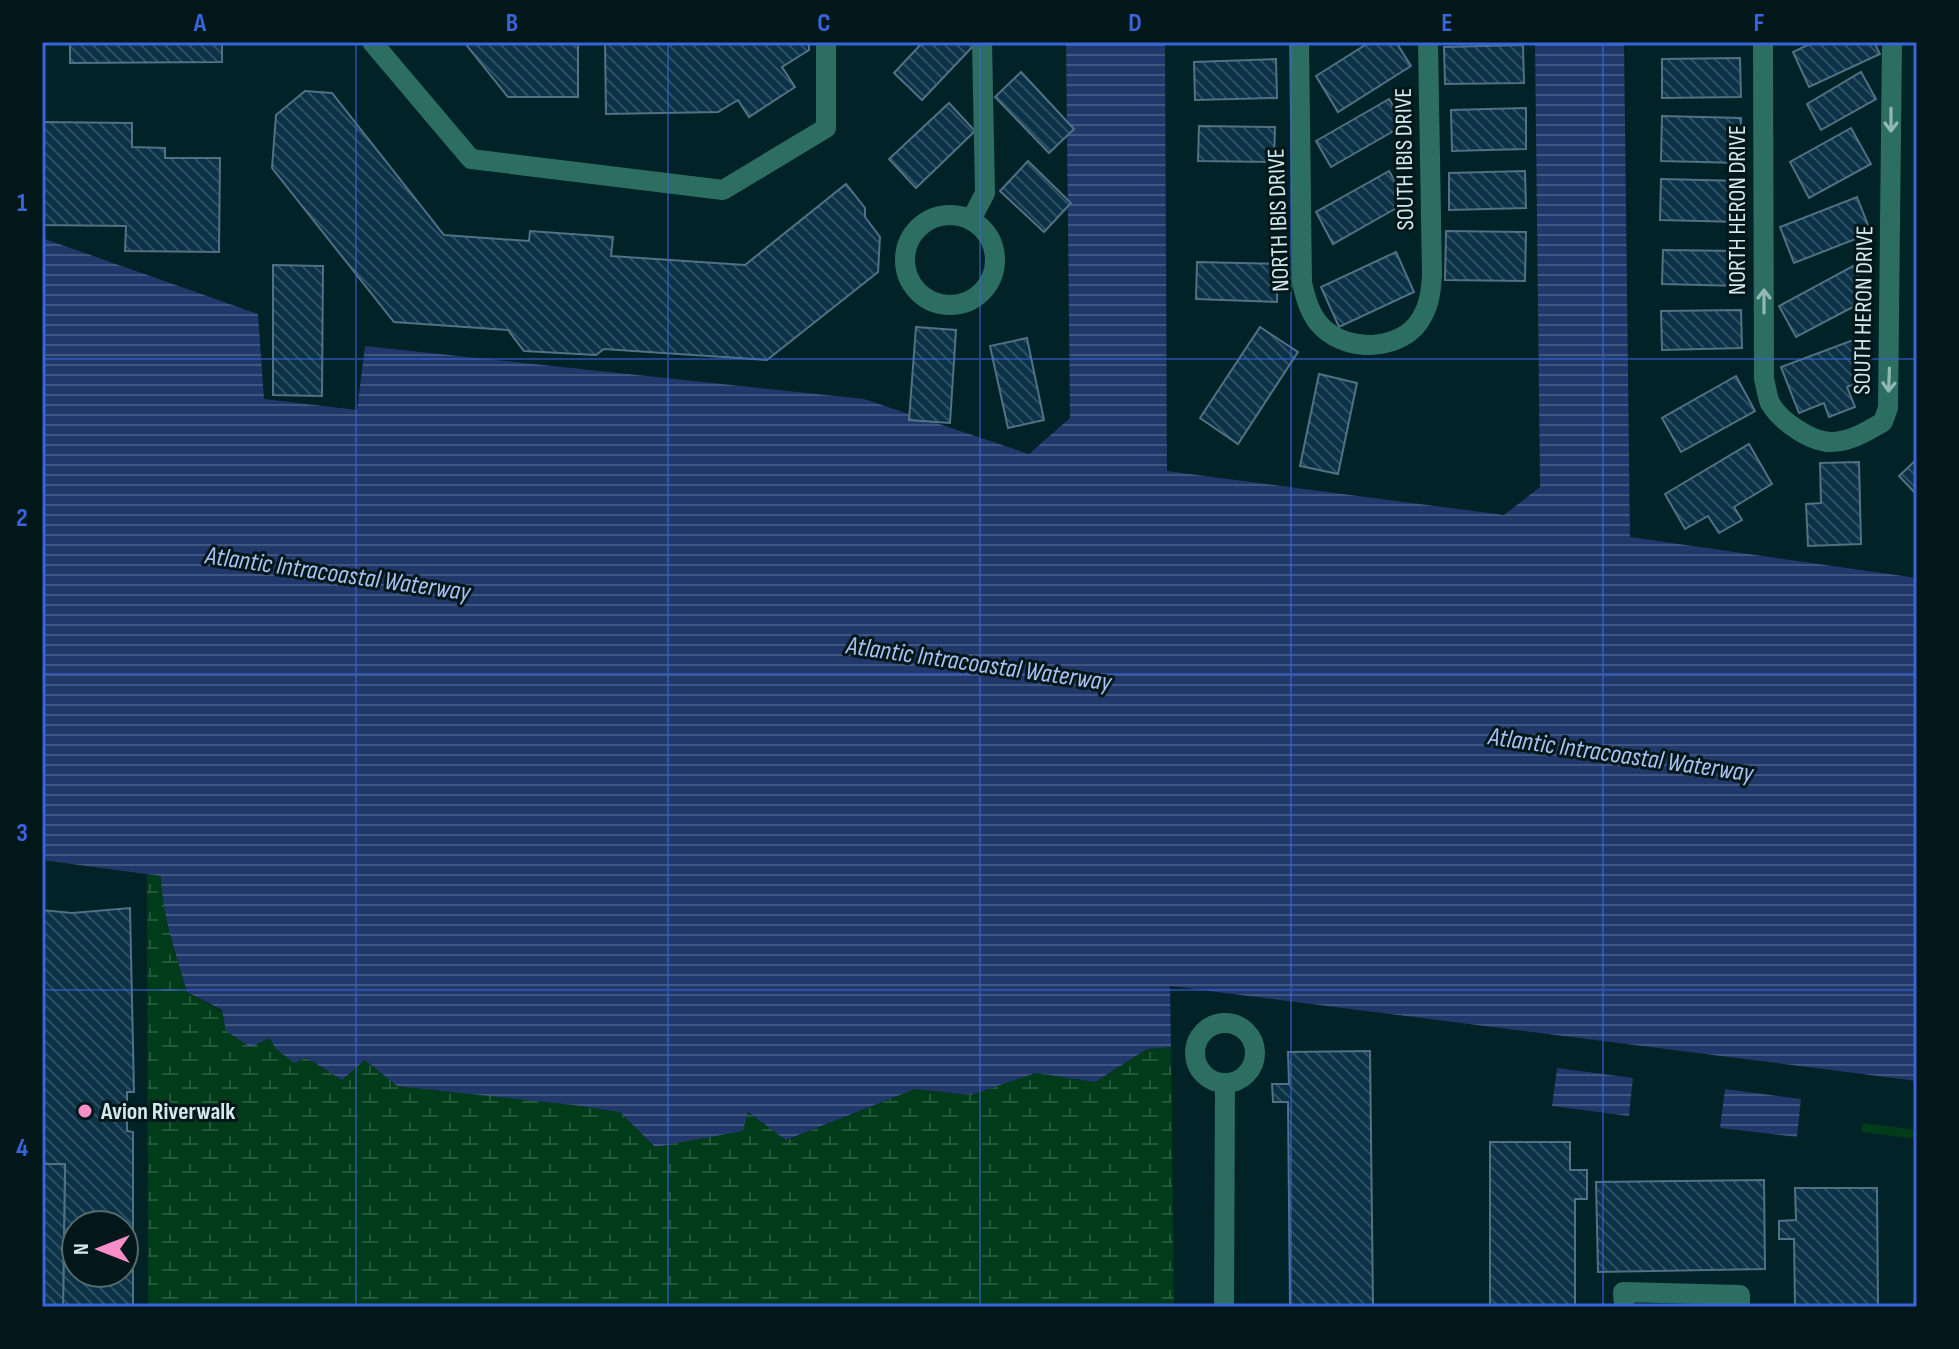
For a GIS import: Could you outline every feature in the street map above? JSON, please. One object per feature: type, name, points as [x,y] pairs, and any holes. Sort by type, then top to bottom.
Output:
[{"type":"street","points":[[372,42],[471,159],[723,190],[826,128],[826,42]]},
{"type":"street","points":[[971,220],[985,193],[982,42]]},
{"type":"street","name":"NORTH IBIS DRIVE","points":[[1299,42],[1302,283],[1309,309],[1322,328],[1347,344],[1373,345],[1401,338],[1421,320],[1431,298],[1432,275]]},
{"type":"street","name":"SOUTH IBIS DRIVE","points":[[1428,42],[1432,275]]},
{"type":"street","name":"NORTH HERON DRIVE","points":[[1763,42],[1764,379]]},
{"type":"street","name":"SOUTH HERON DRIVE","points":[[1764,379],[1770,403],[1786,423],[1807,434],[1830,442],[1860,436],[1883,422],[1888,408],[1889,378],[1892,42]]},
{"type":"street","points":[[956,214],[971,220],[984,229],[992,242],[996,258],[987,288],[975,299],[960,305],[944,306],[929,301],[908,278],[905,262],[910,239],[926,221],[940,215],[956,214]]},
{"type":"street","points":[[1224,1307],[1225,1083]]},
{"type":"street","points":[[1624,1307],[1623,1292],[1740,1295],[1740,1307]]},
{"type":"green space","points":[[147,875],[162,876],[167,920],[187,992],[342,1080],[365,1060],[573,1105],[620,1112],[655,1147],[747,1112],[787,1140],[915,1089],[971,1095],[1036,1073],[1095,1082],[1147,1049],[1171,1047],[1174,1307],[148,1307]]},
{"type":"green space","points":[[1863,1123],[1917,1130],[1917,1139],[1861,1132]]},
{"type":"water","name":"Atlantic Intracoastal Waterway","points":[[1066,42],[1165,42],[1167,471],[1504,515],[1540,487],[1535,42],[1624,42],[1630,537],[1917,578],[1917,1081],[1170,986],[1171,1047],[1147,1049],[1095,1082],[1036,1073],[971,1095],[915,1089],[786,1140],[748,1112],[743,1131],[655,1147],[620,1112],[397,1086],[365,1060],[342,1080],[307,1058],[294,1063],[275,1048],[270,1038],[250,1047],[226,1031],[222,1010],[187,992],[167,920],[161,876],[42,860],[42,238],[258,314],[264,399],[357,410],[365,346],[864,399],[1029,454],[1070,418]]},
{"type":"water","points":[[1557,1068],[1633,1078],[1629,1116],[1552,1106]]},
{"type":"water","points":[[1725,1089],[1801,1099],[1797,1137],[1720,1128]]},
{"type":"building","points":[[70,42],[222,42],[222,62],[70,63]]},
{"type":"building","points":[[464,42],[578,42],[578,97],[508,97]]},
{"type":"building","points":[[605,42],[809,42],[809,50],[782,67],[795,87],[749,117],[738,100],[718,112],[606,114]]},
{"type":"building","points":[[923,42],[977,42],[922,100],[894,73]]},
{"type":"building","points":[[1370,42],[1396,42],[1411,66],[1338,112],[1316,76]]},
{"type":"building","points":[[1814,42],[1874,42],[1880,54],[1809,87],[1793,52]]},
{"type":"building","points":[[1523,45],[1524,83],[1445,84],[1444,47]]},
{"type":"building","points":[[1740,58],[1741,97],[1662,98],[1662,59]]},
{"type":"building","points":[[1276,59],[1277,98],[1195,100],[1194,62]]},
{"type":"building","points":[[1021,72],[1074,129],[1049,153],[995,97]]},
{"type":"building","points":[[1861,72],[1876,99],[1821,130],[1807,104]]},
{"type":"building","points":[[305,91],[332,93],[444,235],[529,241],[530,231],[613,237],[611,256],[745,265],[846,184],[865,208],[865,217],[880,237],[878,272],[767,360],[604,349],[596,355],[524,351],[508,330],[394,322],[272,168],[276,115]]},
{"type":"building","points":[[1389,99],[1404,125],[1331,167],[1316,141]]},
{"type":"building","points":[[949,103],[975,131],[916,188],[889,159]]},
{"type":"building","points":[[1526,108],[1526,149],[1452,151],[1451,110]]},
{"type":"building","points":[[1662,116],[1741,118],[1740,163],[1661,161]]},
{"type":"building","points":[[42,122],[132,123],[132,147],[165,148],[165,158],[220,158],[219,252],[125,251],[126,226],[42,225]]},
{"type":"building","points":[[1199,126],[1275,127],[1274,162],[1198,161]]},
{"type":"building","points":[[1851,128],[1871,164],[1809,198],[1790,162]]},
{"type":"building","points":[[1028,161],[1071,203],[1044,232],[1000,191]]},
{"type":"building","points":[[1389,171],[1407,202],[1333,244],[1316,212]]},
{"type":"building","points":[[1525,171],[1526,208],[1449,210],[1449,173]]},
{"type":"building","points":[[1661,179],[1742,181],[1741,222],[1660,220]]},
{"type":"building","points":[[1857,197],[1871,233],[1794,263],[1780,227]]},
{"type":"building","points":[[1446,231],[1526,232],[1525,281],[1445,280]]},
{"type":"building","points":[[1663,250],[1741,251],[1740,286],[1662,284]]},
{"type":"building","points":[[1396,252],[1414,292],[1339,327],[1321,287]]},
{"type":"building","points":[[1197,262],[1278,264],[1277,302],[1196,299]]},
{"type":"building","points":[[273,265],[323,266],[322,396],[273,395]]},
{"type":"building","points":[[1853,266],[1870,298],[1796,337],[1779,306]]},
{"type":"building","points":[[1741,310],[1742,348],[1662,350],[1661,311]]},
{"type":"building","points":[[916,327],[956,330],[950,423],[909,420]]},
{"type":"building","points":[[1260,327],[1298,352],[1238,444],[1200,418]]},
{"type":"building","points":[[1027,338],[1044,420],[1008,428],[990,346]]},
{"type":"building","points":[[1856,339],[1871,378],[1847,387],[1855,407],[1829,417],[1824,403],[1799,413],[1781,367]]},
{"type":"building","points":[[1319,374],[1357,383],[1338,474],[1300,466]]},
{"type":"building","points":[[1736,376],[1755,411],[1681,452],[1662,418]]},
{"type":"building","points":[[1749,444],[1772,484],[1734,507],[1742,520],[1719,533],[1708,516],[1685,529],[1665,494]]},
{"type":"building","points":[[1917,459],[1917,495],[1899,476]]},
{"type":"building","points":[[1859,462],[1861,544],[1808,546],[1806,504],[1821,503],[1820,463]]},
{"type":"building","name":"Avion Riverwalk","points":[[130,908],[134,1092],[127,1092],[127,1131],[133,1132],[133,1209],[64,1209],[65,1164],[42,1164],[42,910],[72,913]]},
{"type":"building","points":[[1370,1051],[1373,1307],[1290,1307],[1288,1102],[1273,1102],[1272,1084],[1289,1084],[1288,1052]]},
{"type":"building","points":[[1490,1142],[1570,1142],[1570,1170],[1587,1170],[1587,1199],[1575,1199],[1575,1307],[1490,1307]]},
{"type":"building","points":[[42,1164],[65,1164],[64,1209],[60,1209],[60,1289],[63,1289],[63,1307],[42,1307]]},
{"type":"building","points":[[1764,1180],[1765,1269],[1598,1272],[1596,1182]]},
{"type":"building","points":[[1795,1188],[1877,1188],[1878,1307],[1795,1307],[1794,1239],[1779,1239],[1779,1221],[1796,1220]]},
{"type":"building","name":"Avion Riverwalk","points":[[63,1289],[133,1289],[133,1307],[63,1307]]},
{"type":"place","name":"Avion Riverwalk","points":[[85,1111]]}]
